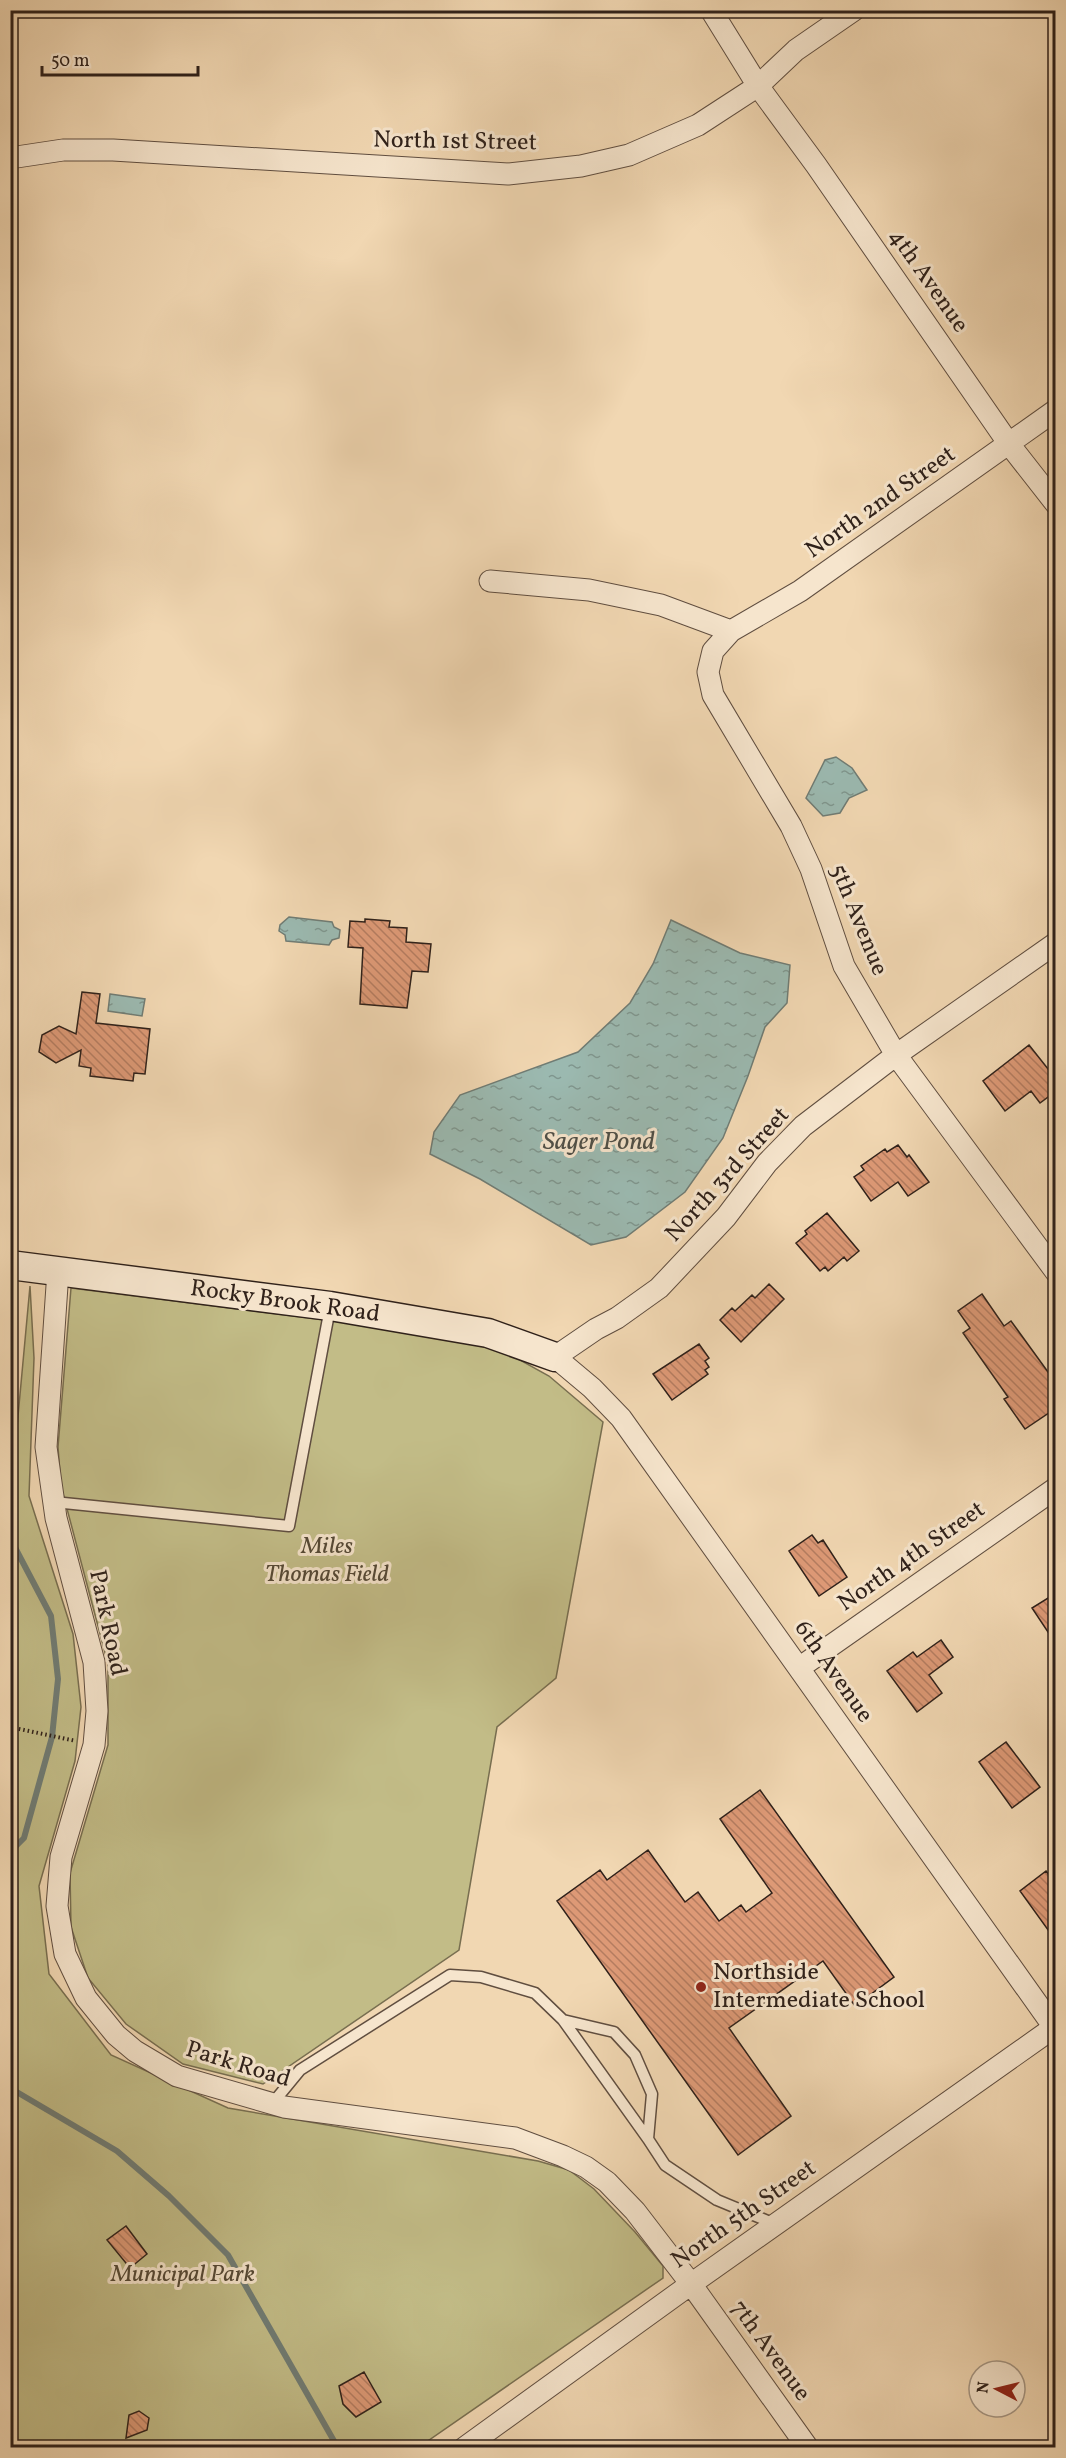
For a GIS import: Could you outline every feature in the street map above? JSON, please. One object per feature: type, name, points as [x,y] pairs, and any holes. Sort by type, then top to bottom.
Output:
[{"type":"street","name":"4th Avenue","points":[[711,10],[758,86],[816,165],[1009,444],[1056,504]]},
{"type":"street","name":"North 1st Street","points":[[10,158],[63,150],[113,150],[496,173],[581,166],[629,155],[699,125],[758,86],[796,50],[854,10]]},
{"type":"street","name":"North 2nd Street","points":[[730,631],[800,591],[1056,410]]},
{"type":"street","points":[[490,581],[589,590],[661,605],[730,631]]},
{"type":"street","name":"5th Avenue","points":[[730,631],[713,651],[708,672],[713,695],[791,826],[811,870],[844,966],[896,1055],[1056,1272]]},
{"type":"street","name":"North 3rd Street","points":[[555,1357],[659,1288],[726,1217],[767,1163],[803,1126],[896,1055],[1056,943]]},
{"type":"street","name":"Rocky Brook Road","points":[[10,1264],[330,1306],[488,1333],[555,1357]]},
{"type":"street","name":"Park Road","points":[[58,1271],[46,1447],[56,1518],[94,1662],[97,1711],[94,1745],[61,1857],[57,1906],[65,1954],[86,1998],[116,2035],[135,2051],[177,2076],[272,2103],[419,2127],[515,2138],[563,2156],[586,2167],[607,2182],[635,2211],[691,2284]]},
{"type":"street","name":"6th Avenue","points":[[555,1357],[592,1388],[621,1418],[1055,2028]]},
{"type":"street","name":"North 4th Street","points":[[799,1668],[1056,1488]]},
{"type":"street","name":"North 5th Street","points":[[464,2448],[775,2224],[1055,2028]]},
{"type":"street","name":"7th Avenue","points":[[691,2284],[808,2448]]},
{"type":"lane","points":[[54,1502],[289,1526],[330,1306]]},
{"type":"lane","points":[[272,2103],[300,2070],[450,1975],[481,1977],[535,1993],[564,2020],[665,2165],[717,2200],[775,2224]]},
{"type":"lane","points":[[564,2020],[614,2032],[635,2055],[652,2094],[648,2139]]},
{"type":"path","points":[[11,1728],[75,1741]]},
{"type":"green space","name":"Municipal Park","points":[[30,1286],[34,1358],[29,1496],[73,1634],[81,1707],[75,1761],[39,1886],[49,1974],[111,2055],[228,2108],[538,2161],[569,2170],[594,2189],[635,2232],[663,2266],[663,2278],[419,2447],[11,2448],[10,1503]]},
{"type":"green space","name":"Miles Thomas Field","points":[[71,1288],[436,1334],[500,1349],[549,1376],[603,1422],[556,1678],[497,1727],[459,1950],[263,2084],[183,2064],[126,2024],[88,1978],[71,1927],[70,1873],[108,1745],[108,1664],[61,1486],[58,1447]]},
{"type":"water","points":[[836,757],[852,768],[867,790],[849,798],[840,813],[823,816],[806,798],[825,760]]},
{"type":"water","points":[[289,917],[332,922],[334,927],[340,930],[339,938],[332,940],[329,945],[286,941],[285,935],[279,931],[280,925]]},
{"type":"water","name":"Sager Pond","points":[[671,920],[740,953],[790,965],[787,1003],[765,1027],[723,1138],[685,1192],[626,1237],[591,1245],[480,1179],[430,1154],[434,1132],[460,1095],[578,1052],[630,1003],[653,964]]},
{"type":"water","points":[[110,994],[145,999],[142,1016],[108,1011]]},
{"type":"building","points":[[365,919],[390,921],[389,927],[407,928],[406,942],[431,944],[428,972],[412,971],[407,1008],[360,1004],[363,948],[348,947],[350,921],[365,922]]},
{"type":"building","points":[[82,992],[100,994],[96,1023],[150,1029],[145,1074],[134,1073],[133,1081],[90,1076],[91,1068],[79,1066],[81,1050],[56,1063],[39,1052],[42,1035],[59,1026],[76,1034]]},
{"type":"building","points":[[1029,1045],[1056,1079],[1056,1091],[1040,1103],[1031,1091],[1005,1111],[983,1081]]},
{"type":"building","points":[[898,1145],[907,1157],[909,1155],[929,1182],[908,1196],[898,1182],[871,1201],[854,1177],[864,1170],[861,1166],[885,1149],[887,1152]]},
{"type":"building","points":[[827,1213],[859,1251],[847,1261],[844,1257],[828,1271],[825,1267],[820,1271],[796,1243],[807,1234],[805,1231]]},
{"type":"building","points":[[769,1284],[784,1299],[741,1342],[720,1320],[732,1308],[735,1311],[752,1295],[755,1298]]},
{"type":"building","points":[[982,1294],[1004,1326],[1011,1321],[1056,1383],[1056,1408],[1025,1429],[1004,1399],[1008,1397],[963,1333],[970,1328],[958,1311]]},
{"type":"building","points":[[699,1344],[709,1358],[705,1361],[709,1367],[705,1370],[708,1374],[672,1400],[653,1374]]},
{"type":"building","points":[[812,1535],[818,1543],[823,1540],[847,1577],[819,1596],[789,1551]]},
{"type":"building","points":[[1056,1593],[1056,1644],[1032,1608]]},
{"type":"building","points":[[941,1640],[953,1657],[929,1675],[942,1693],[917,1712],[887,1671],[913,1652],[917,1657]]},
{"type":"building","points":[[1006,1742],[1040,1787],[1012,1808],[979,1762]]},
{"type":"building","points":[[760,1790],[894,1977],[855,2006],[823,1961],[729,2028],[791,2116],[738,2155],[557,1901],[600,1870],[607,1880],[648,1850],[685,1902],[698,1892],[719,1921],[741,1905],[746,1912],[772,1893],[720,1819]]},
{"type":"building","points":[[1046,1871],[1056,1884],[1056,1941],[1020,1891]]},
{"type":"building","points":[[126,2226],[147,2254],[130,2268],[107,2240]]},
{"type":"building","points":[[364,2372],[381,2402],[356,2417],[343,2404],[339,2386]]},
{"type":"building","points":[[139,2411],[149,2418],[147,2430],[126,2438],[129,2415]]},
{"type":"waterway","points":[[10,1538],[51,1616],[58,1679],[52,1737],[24,1838],[10,1852]]},
{"type":"waterway","points":[[10,2088],[117,2151],[169,2196],[228,2255],[338,2448]]},
{"type":"place","name":"Northside Intermediate School","points":[[701,1987]]}]
